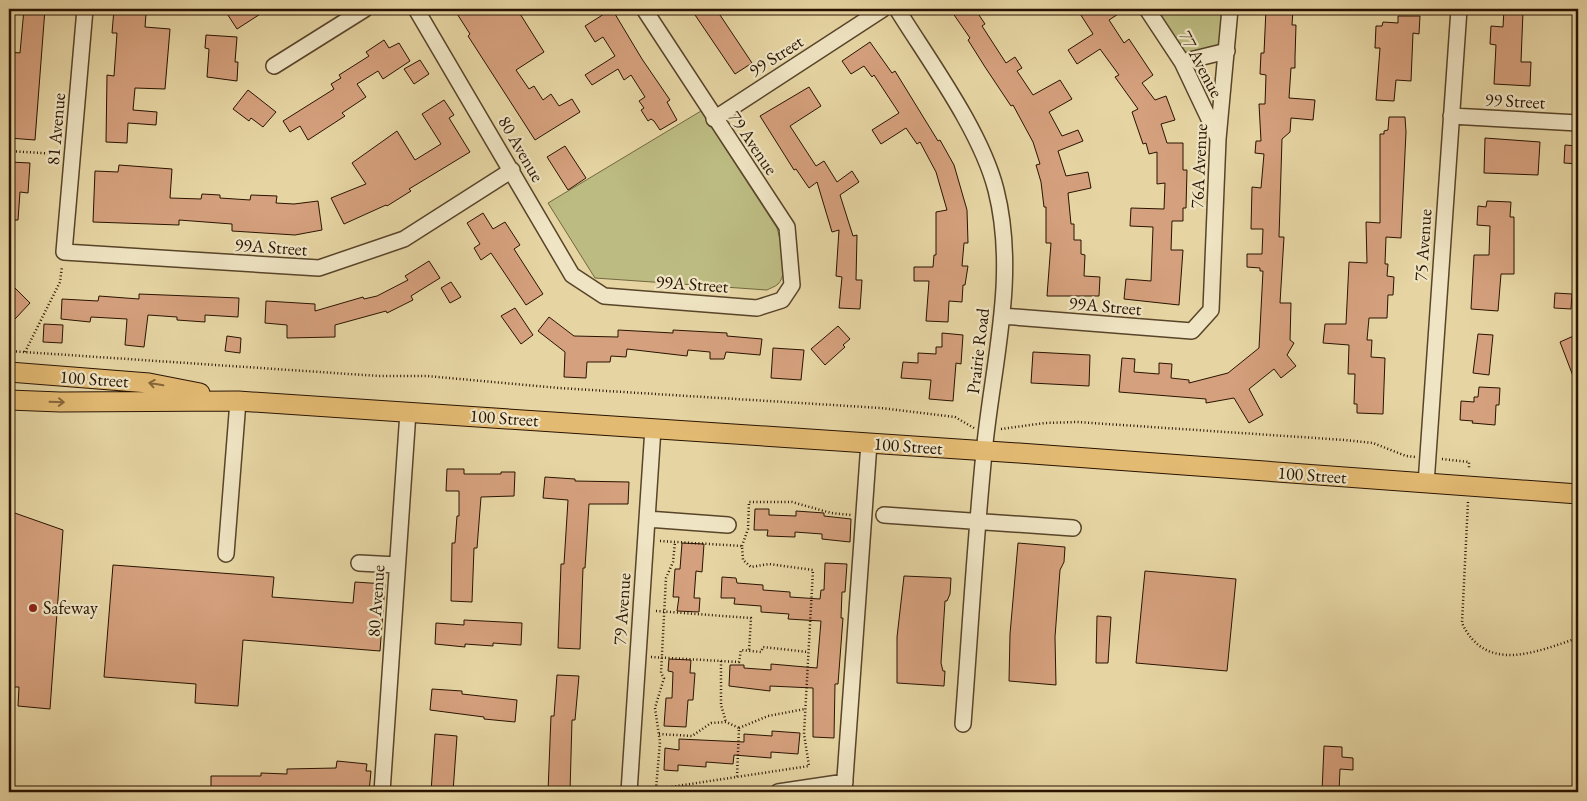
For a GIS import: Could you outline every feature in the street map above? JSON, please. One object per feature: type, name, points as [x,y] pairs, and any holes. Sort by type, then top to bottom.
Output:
[{"type":"main road","name":"100 Street","points":[[9,372],[149,383],[238,400]]},
{"type":"main road","name":"100 Street","points":[[9,400],[60,402],[238,400],[1578,494]]},
{"type":"street","name":"81 Avenue","points":[[64,252],[85,9]]},
{"type":"street","points":[[274,66],[365,9]]},
{"type":"street","name":"80 Avenue","points":[[416,9],[572,275],[604,296]]},
{"type":"street","name":"79 Avenue","points":[[644,9],[714,119],[788,227],[792,285],[782,300],[775,302]]},
{"type":"street","name":"99 Street","points":[[714,119],[883,9]]},
{"type":"street","name":"Prairie Road","points":[[897,9],[976,137],[996,189],[1005,239],[1002,316],[984,451],[963,724]]},
{"type":"street","name":"77 Avenue","points":[[1147,9],[1182,62],[1218,139]]},
{"type":"street","name":"76A Avenue","points":[[1201,321],[1211,310],[1218,139],[1230,9]]},
{"type":"street","name":"75 Avenue","points":[[1426,484],[1450,116],[1459,9]]},
{"type":"street","points":[[1182,62],[1227,50]]},
{"type":"street","name":"99 Street","points":[[1450,116],[1578,123]]},
{"type":"street","name":"99A Street","points":[[64,252],[319,268],[404,239],[512,170]]},
{"type":"street","name":"99A Street","points":[[604,296],[757,308],[775,302]]},
{"type":"street","name":"99A Street","points":[[1002,316],[1192,331],[1201,321]]},
{"type":"street","points":[[226,554],[238,400]]},
{"type":"street","name":"80 Avenue","points":[[382,792],[408,412]]},
{"type":"street","name":"79 Avenue","points":[[636,792],[638,656],[653,428]]},
{"type":"street","points":[[778,792],[845,787],[869,443]]},
{"type":"street","points":[[884,515],[1073,528]]},
{"type":"street","points":[[647,519],[728,525]]},
{"type":"street","points":[[359,563],[397,565]]},
{"type":"path","points":[[9,151],[72,155]]},
{"type":"path","points":[[25,352],[60,282],[64,252]]},
{"type":"path","points":[[9,351],[379,376],[427,376],[569,388],[881,408],[955,417],[970,428],[1010,429],[1045,423],[1087,422],[1373,443],[1406,456],[1470,462],[1462,623],[1469,637],[1500,656],[1514,656],[1537,651],[1578,638]]},
{"type":"path","points":[[636,792],[809,766],[804,734],[813,570],[769,564],[750,567],[743,560],[742,546],[748,530],[749,502],[792,502],[831,513],[864,516]]},
{"type":"path","points":[[646,540],[742,546]]},
{"type":"path","points":[[656,789],[659,734],[655,708],[664,678],[661,673],[666,578],[673,562],[675,542]]},
{"type":"path","points":[[641,610],[751,618],[749,651]]},
{"type":"path","points":[[638,656],[739,662],[741,650],[762,652],[763,647],[808,652]]},
{"type":"path","points":[[721,661],[721,705],[726,722]]},
{"type":"path","points":[[659,734],[692,736],[711,724],[726,722],[739,728],[768,716],[805,709]]},
{"type":"path","points":[[737,777],[739,728]]},
{"type":"shaded area","points":[[1147,9],[1229,9],[1227,51],[1182,62]]},
{"type":"shaded area","points":[[701,111],[777,228],[784,257],[782,278],[777,285],[767,290],[595,278],[548,203]]},
{"type":"building","points":[[24,9],[45,9],[35,140],[9,138],[10,52],[20,53]]},
{"type":"building","points":[[114,9],[131,9],[131,13],[146,14],[145,27],[170,29],[165,89],[135,88],[133,110],[157,112],[156,125],[128,123],[127,143],[106,142],[107,75],[114,76],[117,33],[112,33]]},
{"type":"building","points":[[224,9],[268,9],[237,29]]},
{"type":"building","points":[[454,9],[517,9],[544,52],[516,70],[529,89],[534,86],[543,100],[551,94],[559,106],[572,99],[580,112],[535,140],[468,36],[470,34]]},
{"type":"building","points":[[612,9],[642,59],[670,100],[667,102],[677,120],[660,130],[654,121],[651,119],[648,121],[641,110],[644,108],[639,101],[645,97],[631,75],[624,80],[618,69],[592,85],[585,75],[615,56],[603,37],[595,42],[585,26]]},
{"type":"building","points":[[691,9],[716,9],[752,63],[735,74]]},
{"type":"building","points":[[950,9],[975,9],[985,24],[982,26],[1006,63],[1015,57],[1022,68],[1017,71],[1033,95],[1060,80],[1072,99],[1049,112],[1062,136],[1078,130],[1083,141],[1058,151],[1066,176],[1088,172],[1091,188],[1068,193],[1071,224],[1074,224],[1074,240],[1081,240],[1081,254],[1085,255],[1084,276],[1100,277],[1099,296],[1047,296],[1051,243],[1046,243],[1046,207],[1044,207],[1041,182],[1036,165],[1040,164],[1033,142],[1013,105],[1011,106],[985,67],[968,40],[970,38]]},
{"type":"building","points":[[1077,9],[1126,9],[1109,20],[1124,43],[1129,39],[1153,75],[1142,83],[1155,100],[1166,96],[1175,120],[1161,124],[1167,143],[1183,143],[1183,170],[1187,170],[1186,208],[1183,208],[1183,221],[1172,221],[1171,250],[1183,250],[1179,305],[1124,299],[1126,279],[1151,281],[1153,227],[1130,226],[1131,208],[1164,209],[1165,183],[1157,184],[1157,152],[1149,154],[1146,143],[1143,144],[1132,112],[1138,109],[1115,77],[1119,75],[1100,49],[1077,64],[1068,50],[1093,34]]},
{"type":"building","points":[[1266,9],[1293,10],[1292,25],[1296,25],[1295,68],[1291,68],[1289,98],[1315,100],[1313,120],[1291,118],[1290,132],[1282,139],[1279,237],[1284,237],[1280,303],[1291,303],[1290,340],[1294,343],[1287,355],[1296,366],[1281,378],[1274,369],[1249,389],[1263,415],[1249,423],[1234,398],[1206,403],[1206,399],[1119,392],[1122,358],[1135,359],[1134,372],[1159,374],[1159,363],[1172,364],[1171,378],[1189,380],[1189,383],[1228,373],[1259,348],[1263,271],[1260,271],[1260,268],[1247,267],[1247,254],[1262,254],[1263,229],[1251,229],[1252,187],[1261,188],[1264,154],[1255,153],[1256,141],[1261,141],[1259,104],[1265,104],[1266,75],[1260,74],[1261,53],[1264,53]]},
{"type":"building","points":[[1504,9],[1523,11],[1521,62],[1531,62],[1530,86],[1494,84],[1496,45],[1490,44],[1491,26],[1503,27]]},
{"type":"building","points":[[1398,16],[1420,16],[1419,34],[1413,33],[1411,81],[1396,80],[1394,101],[1376,100],[1380,48],[1375,48],[1376,26],[1382,26],[1383,22],[1398,23]]},
{"type":"building","points":[[206,35],[237,37],[235,62],[238,62],[237,81],[207,77],[209,49],[205,48]]},
{"type":"building","points":[[384,40],[389,48],[399,43],[410,61],[383,79],[378,71],[357,84],[366,97],[342,113],[345,116],[308,140],[300,126],[290,132],[283,121],[334,89],[331,84],[341,78],[339,75],[369,56],[366,52]]},
{"type":"building","points":[[870,42],[892,73],[895,71],[938,141],[940,140],[954,165],[967,210],[968,243],[964,243],[962,266],[968,266],[965,285],[963,285],[962,302],[949,301],[948,322],[926,321],[929,281],[914,281],[914,267],[933,267],[934,255],[936,255],[936,212],[947,210],[936,172],[920,142],[917,144],[906,128],[881,144],[872,130],[899,113],[874,75],[872,77],[864,66],[851,74],[842,61]]},
{"type":"building","points":[[420,60],[429,74],[414,84],[404,69]]},
{"type":"building","points":[[809,87],[821,106],[790,126],[816,166],[824,161],[837,182],[852,171],[859,182],[840,195],[853,236],[857,235],[856,280],[862,280],[860,309],[839,308],[842,277],[836,276],[839,230],[832,232],[817,182],[809,188],[796,169],[794,170],[760,116]]},
{"type":"building","points":[[248,90],[276,112],[263,127],[251,118],[249,121],[233,109]]},
{"type":"building","points":[[444,100],[454,115],[449,118],[470,152],[409,189],[411,191],[387,206],[344,224],[331,198],[366,184],[352,163],[397,131],[415,160],[441,144],[422,114]]},
{"type":"building","points":[[1389,117],[1405,117],[1401,238],[1386,237],[1385,264],[1388,264],[1387,276],[1394,277],[1393,295],[1388,295],[1387,318],[1369,318],[1367,340],[1372,340],[1371,357],[1385,358],[1383,414],[1357,413],[1357,404],[1354,404],[1355,374],[1348,374],[1349,345],[1323,343],[1325,324],[1346,324],[1349,262],[1367,263],[1366,222],[1380,223],[1380,134],[1384,134],[1384,131],[1388,130]]},
{"type":"building","points":[[1485,138],[1540,142],[1538,175],[1484,173]]},
{"type":"building","points":[[1565,145],[1578,146],[1578,164],[1564,163]]},
{"type":"building","points":[[565,146],[586,178],[568,190],[547,157]]},
{"type":"building","points":[[10,162],[30,163],[28,193],[20,192],[18,220],[9,220]]},
{"type":"building","points":[[119,165],[172,169],[170,198],[201,199],[202,194],[220,195],[220,198],[250,200],[251,195],[277,196],[276,203],[294,204],[318,201],[322,230],[295,235],[232,231],[232,224],[179,220],[179,225],[93,222],[95,171],[118,172]]},
{"type":"building","points":[[1487,201],[1511,202],[1510,217],[1514,217],[1514,274],[1501,274],[1498,311],[1471,309],[1474,255],[1489,255],[1490,226],[1477,225],[1478,206],[1486,207]]},
{"type":"building","points":[[483,213],[493,229],[505,222],[520,245],[514,249],[543,294],[526,305],[491,253],[481,260],[474,248],[480,244],[467,223]]},
{"type":"building","points":[[429,261],[440,278],[411,296],[413,300],[387,313],[386,311],[335,325],[335,337],[287,338],[287,325],[265,323],[266,301],[315,304],[315,311],[363,297],[364,299],[377,296],[408,280],[405,276]]},
{"type":"building","points":[[9,282],[30,303],[15,319],[9,313]]},
{"type":"building","points":[[451,282],[461,297],[450,303],[441,288]]},
{"type":"building","points":[[1555,293],[1572,294],[1571,309],[1554,308]]},
{"type":"building","points":[[139,294],[239,298],[238,317],[205,315],[205,322],[177,320],[177,317],[148,315],[144,347],[125,345],[127,319],[91,317],[90,322],[61,319],[62,299],[98,301],[99,296],[139,299]]},
{"type":"building","points":[[515,308],[533,335],[521,344],[501,316]]},
{"type":"building","points":[[549,317],[574,336],[618,337],[618,330],[673,333],[673,330],[727,333],[727,336],[762,339],[760,355],[726,352],[724,359],[710,359],[710,352],[688,350],[687,356],[627,349],[626,357],[611,356],[610,362],[587,362],[586,378],[564,377],[565,352],[538,331]]},
{"type":"building","points":[[44,324],[63,325],[62,343],[43,342]]},
{"type":"building","points":[[838,326],[850,339],[843,345],[845,347],[825,365],[811,349]]},
{"type":"building","points":[[942,333],[963,335],[961,364],[956,363],[953,401],[929,399],[931,380],[901,378],[903,362],[918,363],[918,353],[936,354],[936,347],[942,347]]},
{"type":"building","points":[[1478,334],[1493,335],[1489,375],[1473,373]]},
{"type":"building","points":[[1578,334],[1578,389],[1560,342]]},
{"type":"building","points":[[227,336],[241,338],[240,353],[225,351]]},
{"type":"building","points":[[773,348],[804,350],[801,380],[771,378]]},
{"type":"building","points":[[1033,352],[1090,355],[1089,386],[1031,383]]},
{"type":"building","points":[[1479,387],[1500,388],[1499,405],[1496,405],[1495,425],[1460,420],[1461,401],[1474,402],[1474,397],[1478,397]]},
{"type":"building","points":[[447,469],[464,469],[464,474],[515,472],[514,496],[481,497],[477,548],[474,548],[472,602],[451,601],[452,543],[455,543],[457,516],[459,516],[459,491],[446,491]]},
{"type":"building","points":[[545,477],[575,479],[575,481],[629,482],[628,504],[589,504],[585,568],[583,568],[580,649],[558,648],[561,564],[564,564],[568,500],[543,498]]},
{"type":"building","points":[[755,509],[769,509],[769,515],[796,516],[796,511],[824,513],[824,516],[851,519],[850,542],[822,539],[822,534],[795,532],[795,537],[767,536],[768,530],[754,530]]},
{"type":"building","name":"Safeway","points":[[9,511],[63,530],[50,709],[18,706],[19,687],[9,687]]},
{"type":"building","points":[[682,543],[704,544],[702,572],[696,571],[694,598],[700,598],[699,612],[677,611],[679,597],[673,597],[675,569],[680,569]]},
{"type":"building","points":[[1018,543],[1065,547],[1064,562],[1060,570],[1055,637],[1056,685],[1009,681],[1010,634]]},
{"type":"building","points":[[825,563],[847,564],[845,592],[842,592],[841,618],[843,618],[838,684],[835,684],[834,738],[813,737],[813,688],[770,686],[770,691],[729,686],[730,665],[744,665],[744,668],[771,670],[771,664],[817,668],[821,621],[788,619],[789,614],[761,612],[761,606],[734,604],[735,598],[721,598],[722,577],[736,578],[737,583],[763,585],[763,590],[790,592],[790,597],[820,599],[821,590],[824,590]]},
{"type":"building","points":[[113,565],[274,577],[272,597],[353,603],[355,582],[385,584],[380,651],[243,640],[238,706],[195,703],[196,684],[104,677]]},
{"type":"building","points":[[1145,571],[1236,579],[1227,671],[1136,663]]},
{"type":"building","points":[[904,576],[951,578],[950,594],[947,601],[945,601],[941,663],[943,671],[945,671],[944,686],[897,683],[897,637]]},
{"type":"building","points":[[1097,616],[1111,617],[1108,663],[1096,663]]},
{"type":"building","points":[[464,620],[522,623],[521,645],[465,644],[465,647],[435,644],[436,623],[464,625]]},
{"type":"building","points":[[669,659],[691,660],[690,673],[695,673],[693,700],[688,700],[686,727],[664,726],[666,698],[672,698],[673,672],[668,671]]},
{"type":"building","points":[[557,675],[579,676],[575,720],[572,720],[570,792],[548,792],[551,716],[554,716]]},
{"type":"building","points":[[432,689],[462,691],[462,694],[517,700],[515,722],[430,710]]},
{"type":"building","points":[[772,731],[800,733],[798,754],[771,752],[771,758],[734,755],[733,764],[706,762],[706,767],[678,765],[678,771],[664,770],[665,748],[679,750],[679,739],[744,742],[744,734],[772,736]]},
{"type":"building","points":[[435,734],[457,736],[453,792],[431,792]]},
{"type":"building","points":[[1324,746],[1342,747],[1342,757],[1353,758],[1353,770],[1340,769],[1339,792],[1322,792]]},
{"type":"building","points":[[337,761],[367,764],[366,771],[371,771],[369,792],[211,792],[211,776],[261,776],[261,773],[287,774],[287,769],[336,768]]},
{"type":"place","name":"Safeway","points":[[33,608]]}]
